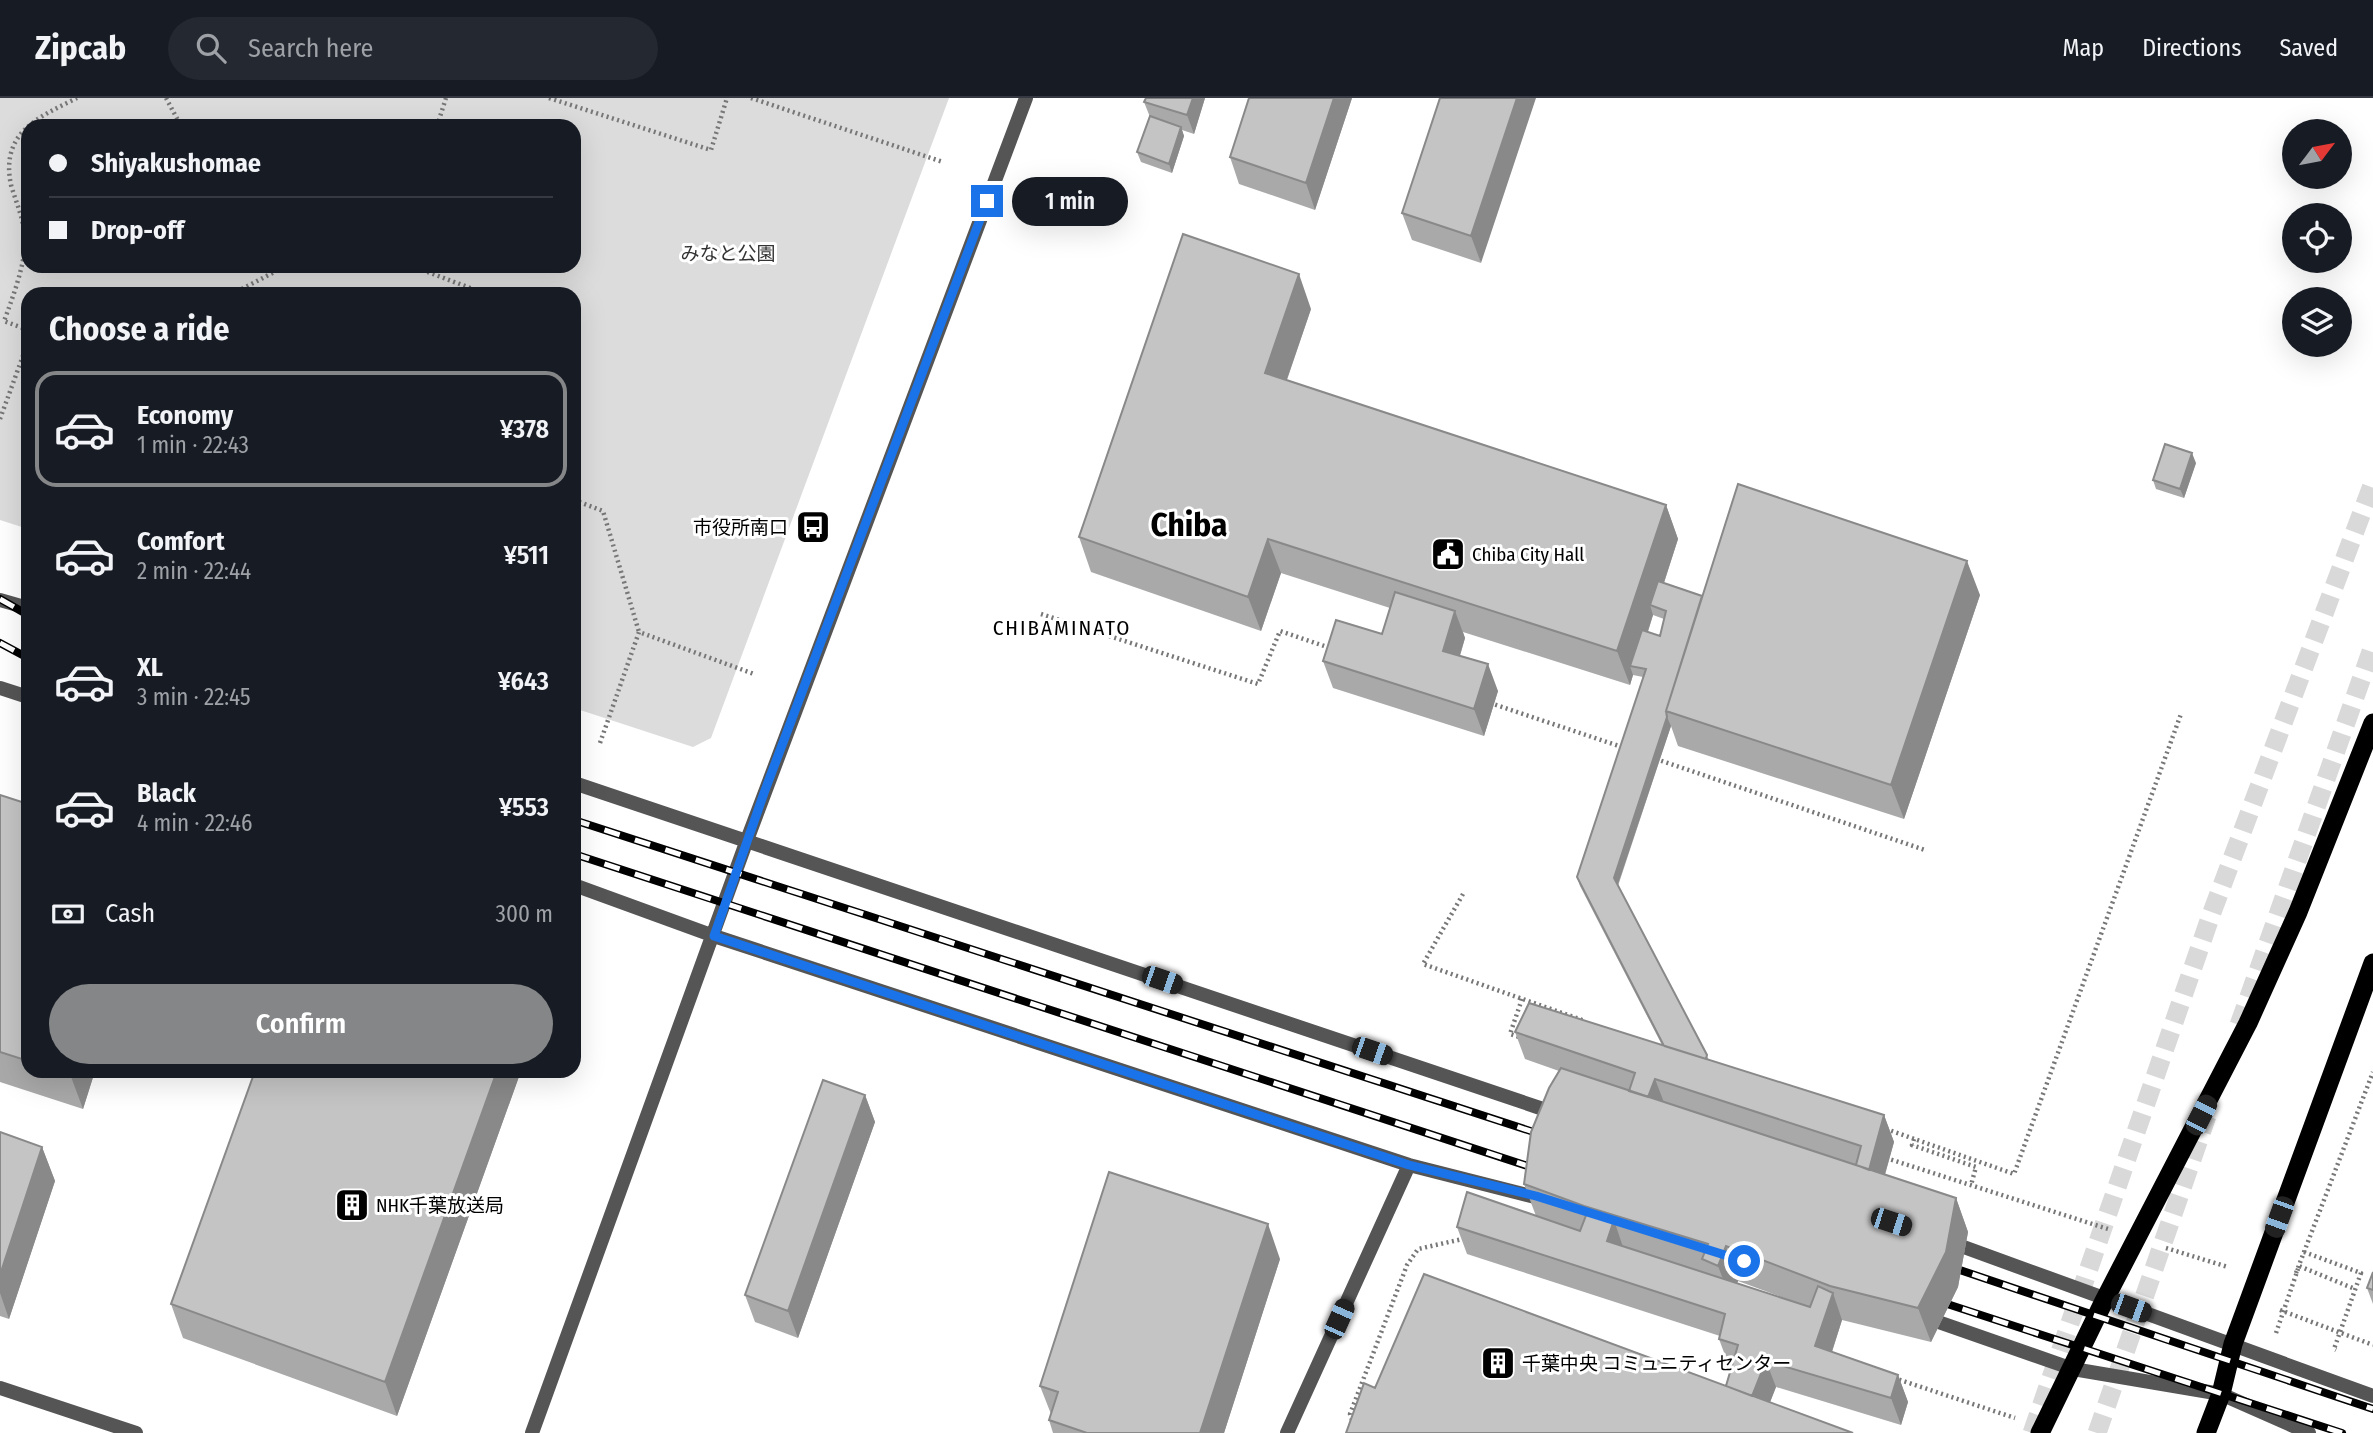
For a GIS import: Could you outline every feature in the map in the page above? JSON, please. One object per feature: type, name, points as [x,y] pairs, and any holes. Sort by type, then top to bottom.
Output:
[{"type":"highway","points":[[2040,1433],[2105,1299],[2248,1023],[2298,912],[2373,723]]},
{"type":"highway","points":[[2206,1433],[2221,1394],[2233,1344],[2373,963]]},
{"type":"street","points":[[532,1433],[747,840],[1026,98]]},
{"type":"street","points":[[0,600],[21,606]]},
{"type":"street","points":[[0,688],[21,695]]},
{"type":"street","points":[[581,784],[1570,1118]]},
{"type":"street","points":[[581,888],[714,936],[1409,1165],[1562,1205]]},
{"type":"street","points":[[1287,1433],[1409,1165]]},
{"type":"street","points":[[1941,1239],[2373,1396]]},
{"type":"street","points":[[1912,1314],[2073,1369],[2221,1394],[2309,1433]]},
{"type":"street","points":[[0,1388],[136,1433]]},
{"type":"path","points":[[36,119],[78,98]]},
{"type":"path","points":[[166,98],[177,119]]},
{"type":"path","points":[[439,119],[446,98]]},
{"type":"path","points":[[549,98],[711,150],[727,98]]},
{"type":"path","points":[[751,98],[943,162]]},
{"type":"path","points":[[21,132],[11,143],[8,157],[10,184],[21,216]]},
{"type":"path","points":[[21,264],[4,321],[21,327]]},
{"type":"path","points":[[246,287],[272,273]]},
{"type":"path","points":[[430,273],[468,287]]},
{"type":"path","points":[[0,419],[21,361]]},
{"type":"path","points":[[581,503],[603,511],[639,632],[600,743]]},
{"type":"path","points":[[1041,614],[1258,684],[1280,631],[1338,651]]},
{"type":"path","points":[[639,632],[754,674]]},
{"type":"path","points":[[1481,700],[1638,753]]},
{"type":"path","points":[[1875,1125],[2014,1174],[2181,714]]},
{"type":"path","points":[[1651,757],[1925,850]]},
{"type":"path","points":[[1463,894],[1423,964],[1587,1022]]},
{"type":"path","points":[[1522,999],[1510,1034],[1523,1038]]},
{"type":"path","points":[[2373,1072],[2305,1252],[2279,1311],[2373,1345]]},
{"type":"path","points":[[1914,1139],[1912,1145],[1976,1167],[1971,1185]]},
{"type":"path","points":[[1877,1155],[2112,1230]]},
{"type":"path","points":[[1354,1423],[1350,1414],[1407,1265],[1419,1249],[1472,1237]]},
{"type":"path","points":[[2163,1247],[2241,1272]]},
{"type":"path","points":[[2305,1252],[2361,1273],[2334,1349]]},
{"type":"path","points":[[2299,1266],[2355,1289]]},
{"type":"path","points":[[2279,1284],[2292,1288]]},
{"type":"path","points":[[1882,1374],[2021,1420]]},
{"type":"green space","name":"みなと公園","points":[[0,98],[949,98],[711,738],[693,747],[581,710],[581,287],[21,287],[21,527],[0,520]]},
{"type":"building","points":[[1146,98],[1193,98],[1187,115],[1144,102]]},
{"type":"building","points":[[1249,98],[1334,98],[1306,183],[1230,157]]},
{"type":"building","points":[[1440,98],[1517,98],[1471,236],[1402,213]]},
{"type":"building","points":[[1150,116],[1181,127],[1169,164],[1137,152]]},
{"type":"building","points":[[1183,234],[1299,274],[1265,373],[1666,505],[1617,651],[1268,539],[1248,597],[1079,537]]},
{"type":"building","points":[[2165,444],[2192,453],[2180,489],[2153,480]]},
{"type":"building","points":[[1738,484],[1967,561],[1891,785],[1666,711]]},
{"type":"building","points":[[1658,581],[1702,596],[1666,711],[1667,717],[1614,878],[1707,1055],[1706,1059],[1664,1046],[1577,877],[1646,669],[1630,666],[1642,630],[1660,636],[1666,611],[1650,605]]},
{"type":"building","points":[[1395,592],[1455,611],[1443,651],[1488,664],[1474,709],[1323,661],[1336,620],[1382,634]]},
{"type":"building","points":[[0,795],[21,802],[21,1059],[0,1052]]},
{"type":"building","points":[[1529,1003],[1884,1115],[1869,1170],[1856,1165],[1861,1146],[1655,1079],[1648,1097],[1629,1091],[1635,1073],[1515,1032]]},
{"type":"building","points":[[1561,1068],[1956,1198],[1946,1252],[1918,1308],[1830,1286],[1726,1246],[1718,1266],[1702,1259],[1708,1244],[1584,1206],[1524,1184],[1531,1132],[1549,1088]]},
{"type":"building","name":"NHK千葉放送局","points":[[252,1078],[494,1078],[385,1382],[171,1304]]},
{"type":"building","points":[[823,1080],[865,1095],[788,1311],[745,1295]]},
{"type":"building","points":[[0,1132],[42,1147],[0,1275]]},
{"type":"building","points":[[1109,1172],[1268,1224],[1200,1433],[1087,1433],[1049,1420],[1058,1392],[1040,1386]]},
{"type":"building","points":[[1467,1192],[1580,1231],[1587,1213],[1614,1220],[1607,1241],[1810,1307],[1818,1286],[1833,1293],[1815,1346],[1898,1375],[1891,1398],[1766,1361],[1752,1396],[1726,1386],[1738,1345],[1719,1339],[1725,1314],[1457,1227]]},
{"type":"building","points":[[2373,1272],[2373,1290],[2367,1288]]},
{"type":"building","name":"千葉中央 コミュニティセンター","points":[[1424,1274],[1853,1433],[1346,1433],[1364,1383],[1375,1388]]},
{"type":"tunnel","points":[[2032,1433],[2211,915],[2373,483]]},
{"type":"tunnel","points":[[2239,1025],[2373,646]]},
{"type":"tunnel","points":[[2097,1433],[2207,1116]]},
{"type":"railway","points":[[0,599],[21,611]]},
{"type":"railway","points":[[0,643],[21,654]]},
{"type":"railway","points":[[581,822],[1549,1137]]},
{"type":"railway","points":[[581,856],[1543,1171]]},
{"type":"railway","points":[[1942,1264],[2373,1409]]},
{"type":"railway","points":[[1932,1299],[2342,1433]]},
{"type":"place","name":"市役所南口","points":[[813,527]]},
{"type":"place","name":"Chiba City Hall","points":[[1448,554]]},
{"type":"place","name":"NHK千葉放送局","points":[[352,1205]]},
{"type":"place","name":"千葉中央 コミュニティセンター","points":[[1498,1363]]},
{"type":"district","name":"Chiba","points":[[1189,525]]},
{"type":"district","name":"CHIBAMINATO","points":[[1062,628]]},
{"type":"route","points":[[987,201],[764,793],[714,936],[1409,1165],[1536,1196],[1744,1261]]}]
